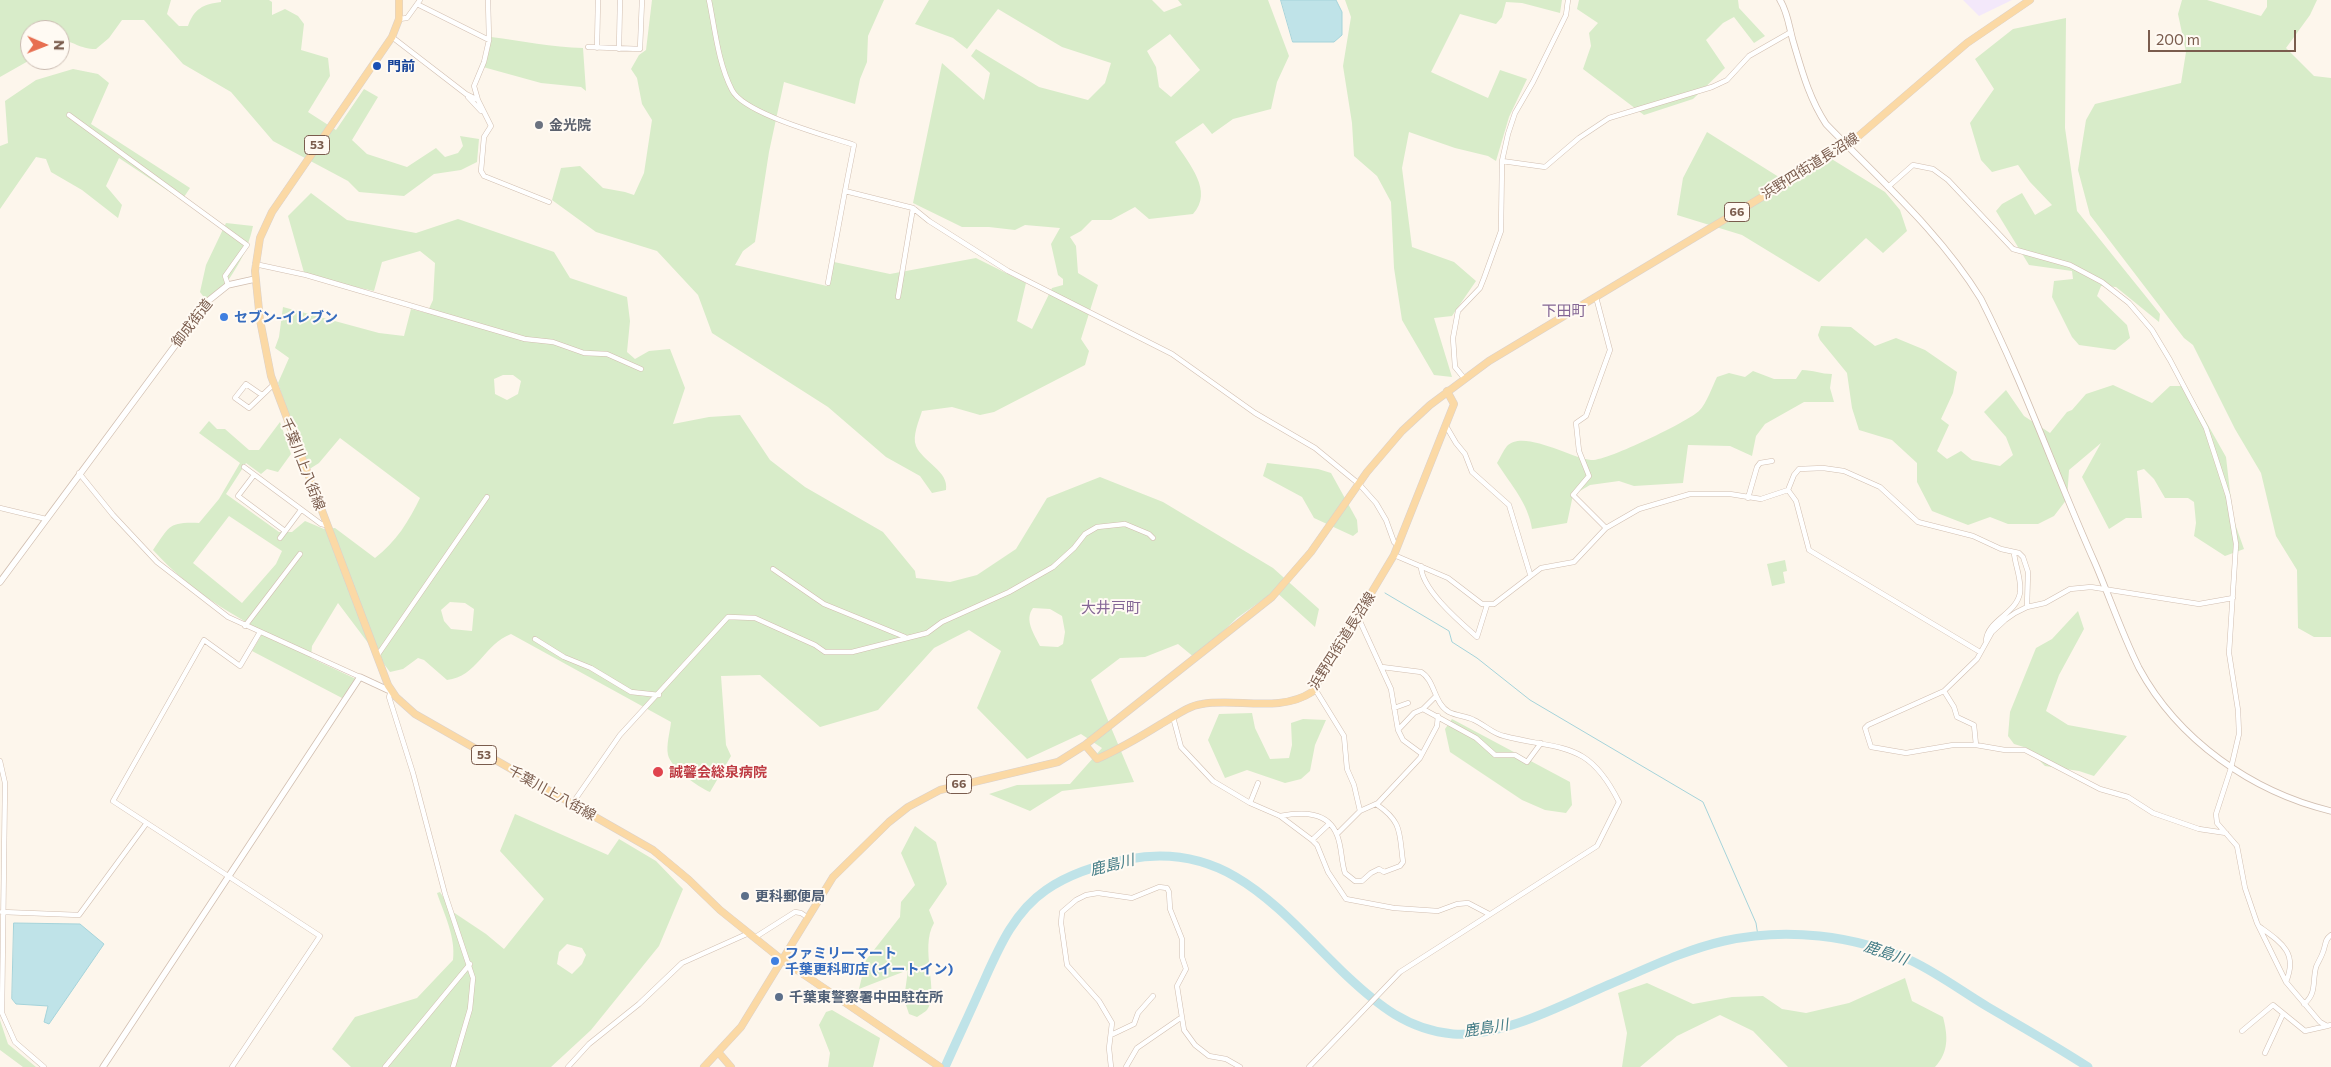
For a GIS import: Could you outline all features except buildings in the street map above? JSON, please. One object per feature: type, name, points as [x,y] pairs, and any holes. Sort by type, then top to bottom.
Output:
[{"type":"main road","name":"53","points":[[255,279],[255,264],[260,238],[272,212],[392,37],[399,19],[399,0]]},
{"type":"main road","name":"浜野四街道長沼線","points":[[704,1067],[719,1054],[742,1027],[781,959],[834,877],[889,822],[920,800],[940,790],[963,783],[1058,762],[1085,745],[1284,585],[1330,526],[1368,472],[1402,431],[1430,404],[1489,361],[1847,146],[1967,43],[2030,0]]},
{"type":"main road","name":"千葉川上八街線","points":[[255,279],[260,320],[273,384],[376,657],[391,690],[415,714],[642,843],[664,858],[752,936],[781,959],[938,1066]]},
{"type":"main road","name":"浜野四街道長沼線","points":[[1085,745],[1097,759],[1116,751],[1173,717],[1200,704],[1268,704],[1302,698],[1315,689],[1394,556],[1454,404],[1447,391]]},
{"type":"main road","points":[[719,1054],[731,1067]]},
{"type":"street","points":[[488,0],[489,40],[484,62],[474,86],[478,100],[491,126],[484,137],[481,171],[484,176],[549,202]]},
{"type":"street","points":[[597,48],[598,0]]},
{"type":"street","points":[[619,49],[620,0]]},
{"type":"street","points":[[588,47],[640,49],[642,0]]},
{"type":"street","points":[[709,0],[718,44],[732,91],[767,116],[854,145],[828,283]]},
{"type":"street","points":[[1464,378],[1455,367],[1453,338],[1458,311],[1480,288],[1501,231],[1502,162],[1515,113],[1534,82],[1566,15],[1568,0]]},
{"type":"street","points":[[1780,0],[1786,14],[1806,84],[1814,105],[1826,124],[1952,256],[1981,298],[2140,670],[2160,699],[2205,748],[2231,768],[2287,798],[2331,811]]},
{"type":"street","points":[[399,19],[407,18],[418,2],[489,40]]},
{"type":"street","points":[[1502,162],[1545,167],[1579,138],[1609,118],[1712,87],[1727,80],[1749,56],[1791,32]]},
{"type":"street","points":[[392,37],[466,94],[484,114]]},
{"type":"street","points":[[466,94],[478,100]]},
{"type":"street","points":[[69,115],[247,246],[225,276],[228,285]]},
{"type":"street","points":[[1888,187],[1913,165],[1933,169],[1948,180],[1974,205],[2013,249],[2022,253],[2050,258],[2085,272],[2102,282],[2129,303],[2140,316],[2170,360],[2206,428],[2228,496],[2236,544],[2229,653],[2239,723],[2231,768],[2216,814],[2217,823],[2237,846],[2240,855],[2241,874],[2259,926],[2286,982],[2320,1022],[2329,1025]]},
{"type":"street","points":[[845,191],[913,208],[1008,271],[1172,354],[1255,413],[1325,455],[1359,484],[1376,503],[1386,520],[1394,542],[1398,546]]},
{"type":"street","points":[[898,297],[913,208]]},
{"type":"street","points":[[255,264],[306,275],[525,339],[553,342],[584,352],[607,354],[641,369]]},
{"type":"street","name":"御成街道","points":[[0,582],[208,301],[228,285],[255,279]]},
{"type":"street","points":[[1596,297],[1610,350],[1586,416],[1576,423],[1579,451],[1589,476],[1573,495],[1606,528]]},
{"type":"street","points":[[262,394],[246,384],[235,398],[249,408],[273,384]]},
{"type":"street","points":[[1446,426],[1465,454],[1472,472],[1509,505],[1530,574]]},
{"type":"street","points":[[1748,498],[1757,467],[1760,463],[1772,461]]},
{"type":"street","points":[[244,467],[301,510],[321,524],[326,525]]},
{"type":"street","points":[[1394,556],[1448,578],[1478,602],[1494,604],[1530,574],[1541,568],[1574,562],[1606,528],[1639,509],[1680,496],[1716,494],[1762,499],[1788,490],[1794,475],[1799,469],[1823,468],[1844,470],[1880,487],[1918,522],[1973,536],[2014,553],[2019,552],[2028,572],[2027,607]]},
{"type":"street","points":[[79,473],[113,515],[157,562],[220,611],[245,626],[391,690],[389,697],[413,773],[445,894],[470,964],[473,978],[473,994],[453,1067]]},
{"type":"street","points":[[254,475],[238,496],[285,532]]},
{"type":"street","points":[[1788,490],[1796,501],[1810,550],[1980,652]]},
{"type":"street","points":[[376,657],[487,497]]},
{"type":"street","points":[[0,508],[46,519]]},
{"type":"street","points":[[280,538],[301,510]]},
{"type":"street","points":[[572,804],[620,735],[728,617],[755,618],[830,653],[852,652],[880,646],[904,637],[928,633],[942,622],[1025,583],[1053,567],[1074,548],[1085,534],[1096,527],[1125,524],[1152,538]]},
{"type":"street","points":[[1986,642],[1988,630],[2013,607],[2020,594],[2014,553]]},
{"type":"street","points":[[245,626],[300,554]]},
{"type":"street","points":[[1421,566],[1423,577],[1438,598],[1477,637],[1488,604]]},
{"type":"street","points":[[773,569],[824,604],[904,637]]},
{"type":"street","points":[[2226,833],[2199,829],[2153,813],[2128,797],[2100,789],[2025,750],[2005,750],[1976,745],[1953,745],[1906,753],[1869,745],[1865,728],[1944,691],[1977,659],[1992,632],[2005,620],[2027,607],[2045,603],[2077,587],[2106,589],[2200,604],[2234,598]]},
{"type":"street","points":[[1358,618],[1391,689],[1398,730],[1403,740],[1422,754]]},
{"type":"street","points":[[232,1067],[320,936],[113,802],[204,640],[240,666],[260,632]]},
{"type":"street","points":[[535,639],[564,657],[591,668],[632,692],[659,694]]},
{"type":"street","points":[[1309,1067],[1410,965],[1597,846],[1619,802],[1589,759],[1571,749],[1494,733],[1475,720],[1447,710],[1436,696],[1426,676],[1421,672],[1382,667]]},
{"type":"street","points":[[103,1067],[360,677]]},
{"type":"street","points":[[1315,689],[1344,736],[1346,769],[1354,785],[1360,811]]},
{"type":"street","points":[[1944,691],[1954,707],[1957,717],[1974,725],[1976,745]]},
{"type":"street","points":[[1398,730],[1414,713],[1423,709],[1436,696]]},
{"type":"street","points":[[1394,708],[1408,703]]},
{"type":"street","points":[[1423,709],[1476,738],[1495,755],[1515,755],[1527,762],[1541,743]]},
{"type":"street","points":[[1337,834],[1360,811],[1376,804],[1420,758],[1437,726],[1438,716]]},
{"type":"street","points":[[1173,717],[1181,747],[1213,781],[1250,803],[1280,816],[1317,845],[1328,872],[1346,899],[1394,908],[1438,911],[1456,904],[1468,903],[1489,914]]},
{"type":"street","points":[[0,761],[5,783],[1,912],[2,1014],[15,1042],[44,1067]]},
{"type":"street","points":[[1250,803],[1258,783]]},
{"type":"street","points":[[1280,816],[1316,814],[1323,817],[1337,834],[1345,873],[1355,881],[1362,882],[1371,872],[1379,869],[1384,872],[1400,866],[1403,862],[1398,823],[1389,813],[1376,804]]},
{"type":"street","points":[[1,912],[79,916],[146,824]]},
{"type":"street","points":[[1312,840],[1328,824]]},
{"type":"street","points":[[1111,1067],[1109,1048],[1112,1023],[1099,1001],[1067,964],[1061,923],[1062,912],[1076,900],[1086,895],[1098,894],[1132,898],[1159,887],[1167,888],[1172,917],[1182,938],[1182,957],[1186,969],[1177,986],[1184,1030],[1195,1045],[1209,1056],[1226,1059],[1240,1067]]},
{"type":"street","points":[[568,1067],[589,1044],[638,1004],[682,963],[752,936],[795,912],[807,917]]},
{"type":"street","points":[[2259,926],[2276,938],[2290,958],[2292,966],[2286,982]]},
{"type":"street","points":[[2304,1004],[2311,998],[2314,990],[2317,965],[2324,950],[2325,942],[2331,935]]},
{"type":"street","points":[[385,1067],[470,964]]},
{"type":"street","points":[[1112,1035],[1134,1024],[1138,1013],[1153,996]]},
{"type":"street","points":[[2242,1031],[2273,1005],[2305,1031],[2329,1025]]},
{"type":"street","points":[[2265,1053],[2283,1014]]},
{"type":"street","points":[[1126,1067],[1137,1048],[1182,1017]]},
{"type":"shaded area","points":[[1963,0],[2012,0],[1979,16]]},
{"type":"green space","points":[[0,0],[171,0],[167,14],[179,26],[188,26],[196,11],[209,4],[221,2],[221,0],[269,0],[272,2],[272,15],[285,9],[298,16],[304,24],[301,50],[328,58],[330,76],[308,112],[336,130],[364,89],[378,97],[352,140],[367,154],[407,167],[436,148],[445,157],[458,153],[463,146],[460,136],[479,139],[477,162],[461,170],[434,174],[404,196],[359,192],[348,181],[273,141],[231,92],[183,64],[144,20],[122,20],[109,38],[96,49],[85,48],[70,42],[70,20],[20,20],[20,66],[0,77]]},
{"type":"green space","points":[[652,0],[884,0],[868,36],[867,62],[860,79],[855,104],[784,82],[769,152],[755,242],[743,251],[735,265],[827,286],[834,262],[890,274],[976,258],[1026,283],[1017,321],[1032,329],[1052,288],[1063,285],[1063,279],[1058,275],[1051,244],[1060,228],[1025,225],[1015,230],[989,227],[962,227],[913,203],[942,63],[984,100],[990,73],[971,56],[976,49],[1039,87],[1088,100],[1105,83],[1111,63],[1062,47],[998,9],[967,49],[953,38],[915,24],[929,0],[1152,0],[1164,12],[1182,5],[1178,0],[1268,0],[1289,56],[1277,82],[1271,109],[1233,119],[1212,134],[1203,123],[1175,142],[1192,168],[1200,187],[1199,205],[1193,214],[1149,219],[1135,207],[1111,220],[1092,220],[1081,231],[1070,237],[1076,246],[1078,273],[1098,285],[1081,339],[1089,351],[1085,365],[994,412],[980,415],[952,407],[922,411],[915,433],[916,446],[919,452],[940,472],[946,483],[946,490],[932,493],[920,476],[886,457],[828,407],[712,333],[698,295],[657,251],[596,232],[552,200],[561,168],[580,166],[603,188],[634,195],[644,173],[652,120],[642,104],[637,78],[631,69],[639,55],[646,50]],"holes":[[[1170,34],[1200,70],[1171,97],[1159,87],[1156,67],[1147,51]]]},
{"type":"green space","points":[[1345,0],[1562,0],[1560,13],[1522,3],[1506,2],[1502,17],[1496,24],[1460,14],[1431,72],[1488,98],[1500,70],[1527,79],[1509,117],[1496,161],[1488,156],[1455,148],[1409,132],[1402,168],[1412,247],[1454,262],[1476,281],[1452,316],[1434,318],[1452,377],[1434,375],[1402,320],[1394,268],[1391,202],[1377,176],[1354,156],[1352,123],[1343,66],[1351,17]]},
{"type":"green space","points":[[1579,0],[1738,0],[1739,8],[1765,36],[1754,43],[1734,17],[1723,23],[1706,40],[1725,68],[1693,99],[1644,115],[1583,69],[1591,46],[1589,33],[1598,23],[1577,9]]},
{"type":"green space","points":[[2182,0],[2207,0],[2261,16],[2267,7],[2267,0],[2317,0],[2310,15],[2286,48],[2314,76],[2331,78],[2331,637],[2314,637],[2298,628],[2297,570],[2276,536],[2261,473],[2235,429],[2193,345],[2184,338],[2090,215],[2078,170],[2086,120],[2095,104],[2181,83],[2186,52],[2178,14]]},
{"type":"green space","points":[[2066,18],[2065,128],[2077,211],[2160,314],[2159,322],[2116,287],[2101,286],[2097,296],[2127,325],[2130,338],[2115,350],[2079,345],[2072,337],[2052,297],[2054,281],[2073,279],[2072,271],[2029,265],[1996,211],[2002,204],[2022,193],[2035,215],[2052,205],[2030,182],[2018,165],[1992,172],[1981,160],[1970,123],[1994,89],[1975,59],[2013,29]]},
{"type":"green space","points":[[491,37],[583,48],[586,91],[581,87],[541,83],[483,67]]},
{"type":"green space","points":[[70,70],[98,74],[109,83],[91,124],[190,188],[182,200],[119,158],[106,186],[122,205],[118,218],[82,190],[51,172],[46,159],[36,157],[0,209],[0,146],[8,143],[5,101],[36,80]]},
{"type":"green space","points":[[1707,132],[1790,184],[1804,178],[1830,158],[1885,192],[1900,210],[1907,231],[1883,253],[1866,238],[1819,282],[1742,235],[1677,215],[1683,178]]},
{"type":"green space","points":[[311,193],[347,220],[416,233],[458,219],[554,252],[570,278],[627,297],[630,321],[627,352],[635,359],[649,351],[670,349],[685,388],[673,424],[709,417],[740,415],[770,460],[805,487],[883,532],[915,571],[916,578],[950,582],[977,575],[1016,549],[1047,498],[1100,477],[1163,502],[1273,568],[1319,609],[1315,627],[1275,591],[1237,618],[1195,658],[1178,644],[1145,657],[1120,658],[1091,680],[1134,782],[1062,791],[1030,811],[989,794],[1017,785],[1070,784],[1102,748],[1081,734],[1027,759],[977,708],[1001,651],[969,630],[934,648],[878,710],[820,727],[760,675],[721,676],[726,745],[731,756],[710,792],[686,776],[670,760],[667,747],[671,722],[511,634],[494,645],[473,667],[457,678],[447,680],[424,660],[418,658],[403,669],[390,672],[338,603],[312,646],[311,658],[356,679],[342,698],[252,651],[261,636],[257,631],[248,623],[194,588],[153,550],[171,527],[181,523],[199,523],[219,499],[240,463],[199,433],[209,421],[217,429],[225,429],[249,450],[259,450],[280,422],[291,454],[278,472],[267,469],[261,474],[246,463],[226,494],[279,532],[292,532],[305,521],[324,529],[335,528],[375,558],[383,552],[401,531],[420,498],[340,438],[319,463],[308,470],[278,383],[289,358],[275,348],[279,337],[283,307],[379,333],[404,336],[411,309],[427,313],[433,300],[435,263],[420,251],[382,262],[374,291],[305,276],[288,216]],"holes":[[[503,375],[513,375],[521,381],[518,394],[507,400],[495,394],[494,379]],[[229,516],[282,551],[276,564],[242,603],[193,563]],[[450,602],[465,603],[474,609],[472,631],[451,629],[444,621],[441,610]],[[1033,608],[1050,609],[1062,616],[1065,632],[1063,644],[1058,647],[1040,646],[1031,627],[1030,613]]]},
{"type":"green space","points":[[226,223],[253,226],[247,246],[233,273],[216,298],[206,300],[200,292],[206,265]]},
{"type":"green space","points":[[1821,326],[1851,327],[1875,346],[1896,338],[1925,350],[1957,372],[1953,393],[1941,419],[1949,425],[1937,451],[1947,459],[1961,451],[1972,460],[2000,466],[2013,455],[2006,437],[1984,412],[2006,390],[2024,416],[2050,433],[2067,412],[2072,410],[2086,394],[2113,385],[2152,403],[2170,386],[2186,386],[2226,457],[2233,518],[2244,549],[2225,556],[2194,536],[2196,523],[2194,502],[2188,498],[2165,498],[2154,479],[2144,469],[2137,471],[2142,518],[2126,518],[2109,529],[2082,477],[2101,443],[2069,470],[2067,499],[2054,516],[2038,524],[2008,524],[1990,517],[1968,525],[1932,511],[1917,482],[1917,463],[1892,440],[1859,430],[1852,408],[1847,373],[1820,340],[1818,335]]},
{"type":"green space","points":[[1802,370],[1832,374],[1830,388],[1834,402],[1804,402],[1765,424],[1756,436],[1752,456],[1730,446],[1688,445],[1683,483],[1634,486],[1619,481],[1590,485],[1573,495],[1567,523],[1532,529],[1523,502],[1497,463],[1507,446],[1514,442],[1524,441],[1535,442],[1582,458],[1599,459],[1646,440],[1679,424],[1699,411],[1717,377],[1729,373],[1745,377],[1753,371],[1774,379],[1796,379]]},
{"type":"green space","points":[[1267,463],[1318,469],[1331,473],[1357,520],[1358,532],[1353,536],[1314,518],[1302,497],[1263,476]]},
{"type":"green space","points":[[1785,560],[1787,571],[1783,572],[1785,583],[1772,586],[1767,564]]},
{"type":"green space","points":[[2078,611],[2084,629],[2059,675],[2046,711],[2068,725],[2127,736],[2094,776],[2079,771],[2045,766],[2027,748],[2014,744],[2008,736],[2010,712],[2036,648],[2052,639]]},
{"type":"green space","points":[[1252,713],[1255,728],[1270,759],[1289,758],[1292,745],[1291,723],[1303,719],[1326,720],[1315,745],[1310,771],[1301,779],[1285,783],[1247,770],[1225,778],[1208,740],[1219,714]]},
{"type":"green space","points":[[1452,719],[1570,782],[1572,805],[1566,813],[1545,810],[1522,800],[1450,752],[1445,729]]},
{"type":"green space","points":[[515,814],[608,855],[619,839],[656,861],[683,889],[659,946],[591,1030],[551,1067],[351,1067],[332,1049],[355,1017],[417,998],[453,960],[451,934],[437,893],[440,892],[453,912],[486,934],[504,949],[544,899],[500,851]],"holes":[[[567,944],[582,948],[586,955],[582,964],[572,974],[557,964],[559,952]]]},
{"type":"green space","points":[[915,826],[936,842],[947,884],[929,910],[934,923],[928,945],[931,982],[930,1002],[927,1010],[917,1017],[909,1014],[904,999],[908,970],[859,989],[866,960],[900,917],[901,902],[915,885],[901,853]]},
{"type":"green space","points":[[1905,978],[1912,1001],[1943,1017],[1946,1044],[1943,1056],[1935,1067],[1788,1067],[1753,1031],[1720,1015],[1677,1036],[1640,1067],[1622,1067],[1627,1033],[1618,993],[1647,983],[1693,1004],[1732,997],[1763,996],[1782,1009],[1806,1013],[1849,1003]]},
{"type":"green space","points":[[832,1010],[880,1038],[873,1067],[828,1067],[830,1053],[819,1025],[826,1012]]},
{"type":"green space","points":[[0,1020],[8,1044],[36,1067],[23,1067],[0,1050]]},
{"type":"water","points":[[1281,0],[1336,0],[1342,12],[1342,35],[1334,42],[1293,42]]},
{"type":"water","points":[[14,923],[80,924],[104,944],[49,1024],[44,1022],[48,1006],[16,1004],[12,999]]},
{"type":"waterway","points":[[1385,593],[1449,631],[1452,642],[1477,658],[1530,700],[1703,802],[1756,923],[1758,936]]},
{"type":"waterway","name":"鹿島川","points":[[945,1067],[998,950],[1014,923],[1034,900],[1055,884],[1086,870],[1129,859],[1165,856],[1196,860],[1225,871],[1251,887],[1276,906],[1370,997],[1408,1022],[1437,1032],[1472,1034],[1491,1031],[1552,1010],[1694,949],[1748,937],[1795,934],[1820,936],[1867,945],[1912,961],[2088,1067]]},
{"type":"place","name":"門前","points":[[377,66]]},
{"type":"place","name":"金光院","points":[[539,125]]},
{"type":"place","name":"セブン-イレブン","points":[[224,317]]},
{"type":"place","name":"誠馨会総泉病院","points":[[658,772]]},
{"type":"place","name":"更科郵便局","points":[[745,896]]},
{"type":"place","name":"ファミリーマート 千葉更科町店 (イートイン)","points":[[775,961]]},
{"type":"place","name":"千葉東警察署中田駐在所","points":[[779,997]]},
{"type":"district","name":"下田町","points":[[1564,311]]},
{"type":"district","name":"大井戸町","points":[[1111,608]]}]
